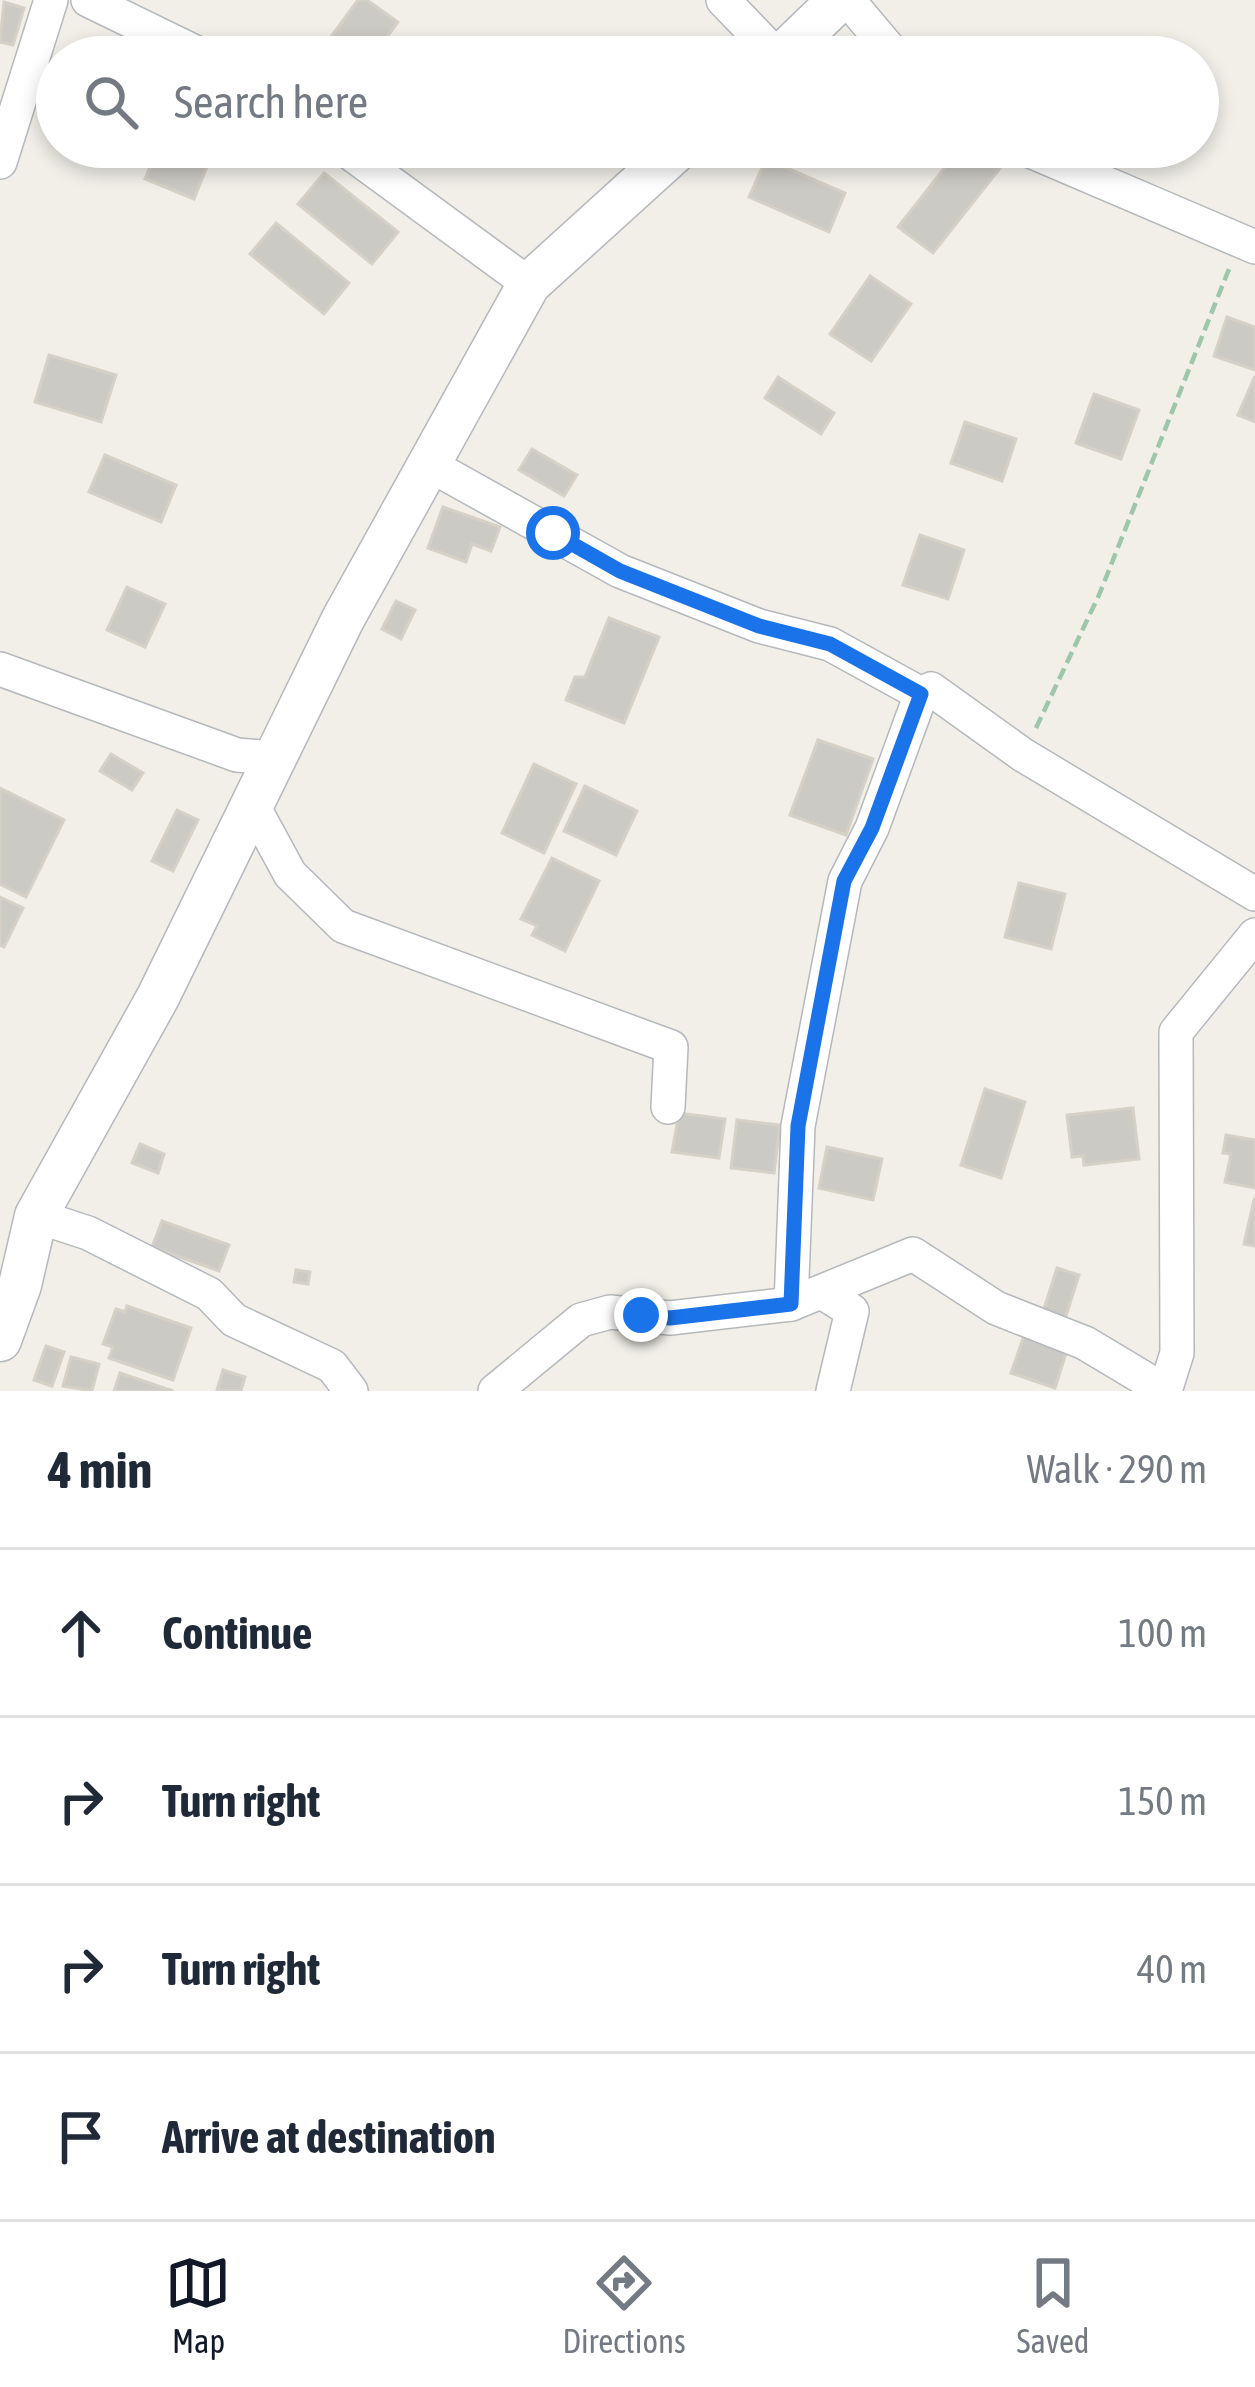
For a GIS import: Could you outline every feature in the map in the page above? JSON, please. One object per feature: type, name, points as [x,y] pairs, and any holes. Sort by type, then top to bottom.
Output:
[{"type":"street","points":[[40,36],[51,0]]},
{"type":"street","points":[[88,0],[162,36]]},
{"type":"street","points":[[723,0],[758,36]]},
{"type":"street","points":[[803,36],[843,0],[876,36]]},
{"type":"street","points":[[0,162],[36,48]]},
{"type":"street","points":[[371,168],[529,284]]},
{"type":"street","points":[[0,1340],[10,1279],[36,1216],[158,997],[274,758],[428,464],[529,284],[657,168]]},
{"type":"street","points":[[1070,168],[1248,244]]},
{"type":"street","points":[[428,464],[620,571],[759,626],[830,644],[921,694]]},
{"type":"street","points":[[0,669],[237,755],[274,758]]},
{"type":"street","points":[[806,1298],[798,1126],[844,881],[872,828],[921,694],[931,689],[1023,755],[1255,893]]},
{"type":"street","points":[[253,804],[290,874],[344,926],[671,1047],[668,1107]]},
{"type":"street","points":[[495,1391],[553,1339],[596,1316],[610,1312],[670,1318],[806,1298],[913,1255],[996,1308],[1085,1342],[1165,1391],[1177,1353],[1176,1032],[1255,935]]},
{"type":"street","points":[[36,1216],[88,1233],[209,1294],[234,1320],[332,1366],[351,1391]]},
{"type":"street","points":[[806,1298],[852,1311],[833,1391]]},
{"type":"path","points":[[1023,755],[1099,595],[1248,244]]},
{"type":"building","points":[[358,0],[367,0],[398,22],[388,36],[331,36]]},
{"type":"building","points":[[4,2],[24,8],[13,45],[0,42]]},
{"type":"building","points":[[149,168],[207,168],[194,199],[145,179]]},
{"type":"building","points":[[762,168],[787,168],[845,193],[829,232],[749,197]]},
{"type":"building","points":[[944,168],[1000,168],[933,253],[898,227]]},
{"type":"building","points":[[324,173],[398,232],[372,264],[298,204]]},
{"type":"building","points":[[276,223],[349,283],[324,314],[250,254]]},
{"type":"building","points":[[870,276],[911,304],[871,361],[830,334]]},
{"type":"building","points":[[1227,317],[1255,327],[1255,370],[1214,356]]},
{"type":"building","points":[[49,355],[116,375],[101,422],[35,402]]},
{"type":"building","points":[[1255,376],[1255,422],[1238,415]]},
{"type":"building","points":[[778,377],[834,413],[821,434],[765,398]]},
{"type":"building","points":[[1094,394],[1139,410],[1121,459],[1076,443]]},
{"type":"building","points":[[965,422],[1016,439],[1002,481],[951,463]]},
{"type":"building","points":[[532,449],[577,475],[564,496],[519,470]]},
{"type":"building","points":[[105,455],[176,485],[161,522],[89,492]]},
{"type":"building","points":[[443,507],[500,527],[491,551],[472,544],[466,562],[428,548]]},
{"type":"building","points":[[920,535],[964,550],[948,599],[903,585]]},
{"type":"building","points":[[127,587],[165,604],[145,647],[107,630]]},
{"type":"building","points":[[396,601],[415,610],[401,639],[382,629]]},
{"type":"building","points":[[609,618],[659,637],[624,723],[566,700],[575,677],[585,677]]},
{"type":"building","points":[[818,740],[873,759],[846,835],[790,815]]},
{"type":"building","points":[[111,754],[143,773],[132,790],[100,771]]},
{"type":"building","points":[[534,764],[576,784],[544,853],[502,833]]},
{"type":"building","points":[[585,786],[637,811],[616,855],[564,831]]},
{"type":"building","points":[[0,788],[64,820],[26,897],[0,884]]},
{"type":"building","points":[[177,810],[198,820],[173,871],[152,861]]},
{"type":"building","points":[[552,858],[599,881],[565,951],[532,935],[537,926],[521,919]]},
{"type":"building","points":[[1019,883],[1065,894],[1051,949],[1005,937]]},
{"type":"building","points":[[0,897],[23,908],[4,947],[0,945]]},
{"type":"building","points":[[985,1089],[1025,1102],[1001,1178],[961,1165]]},
{"type":"building","points":[[1133,1108],[1139,1159],[1084,1165],[1083,1156],[1072,1157],[1067,1115]]},
{"type":"building","points":[[679,1113],[725,1119],[719,1158],[672,1152]]},
{"type":"building","points":[[737,1120],[780,1125],[774,1173],[731,1168]]},
{"type":"building","points":[[1226,1135],[1255,1140],[1255,1188],[1225,1182],[1231,1154],[1223,1153]]},
{"type":"building","points":[[140,1144],[164,1154],[158,1173],[132,1163]]},
{"type":"building","points":[[827,1147],[882,1159],[873,1200],[819,1188]]},
{"type":"building","points":[[1255,1201],[1255,1246],[1244,1244]]},
{"type":"building","points":[[162,1221],[229,1245],[219,1271],[152,1247]]},
{"type":"building","points":[[1057,1268],[1079,1275],[1064,1322],[1042,1315]]},
{"type":"building","points":[[296,1270],[310,1272],[308,1284],[294,1282]]},
{"type":"building","points":[[127,1306],[191,1328],[173,1380],[109,1358],[113,1347],[103,1344],[116,1309],[125,1312]]},
{"type":"building","points":[[1027,1327],[1070,1341],[1055,1388],[1011,1373]]},
{"type":"building","points":[[46,1346],[64,1352],[52,1386],[34,1380]]},
{"type":"building","points":[[71,1357],[99,1364],[92,1391],[63,1386]]},
{"type":"building","points":[[223,1370],[245,1377],[241,1391],[217,1390]]},
{"type":"building","points":[[120,1373],[173,1391],[114,1391]]},
{"type":"route","points":[[553,533],[620,571],[759,626],[830,644],[921,694],[872,828],[844,881],[798,1126],[791,1304],[733,1307],[700,1316],[641,1315]]}]
